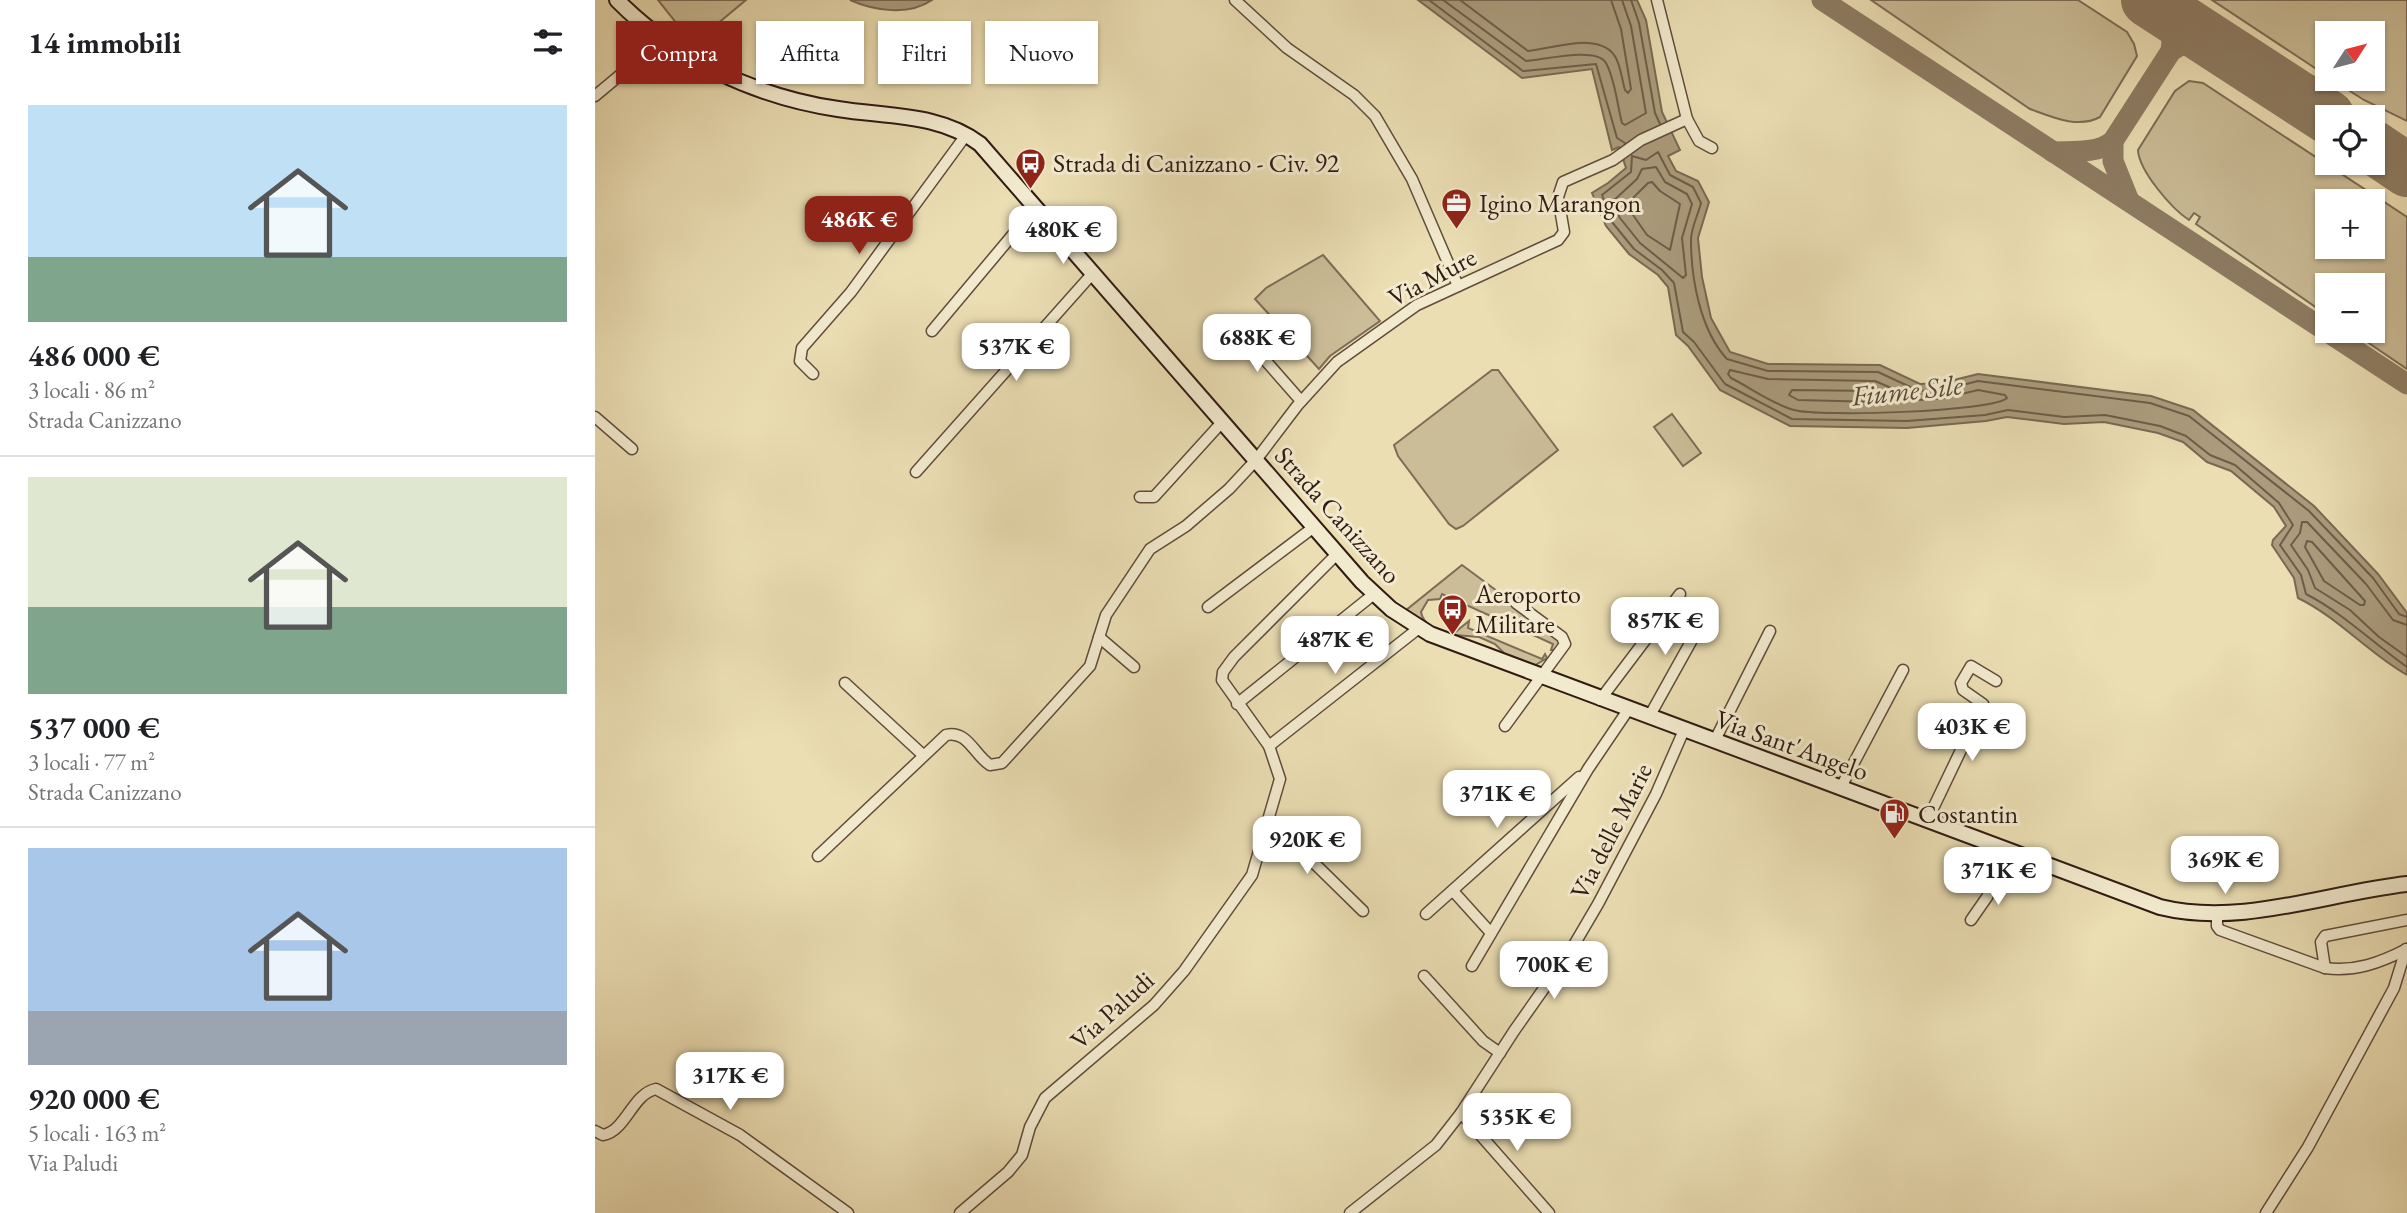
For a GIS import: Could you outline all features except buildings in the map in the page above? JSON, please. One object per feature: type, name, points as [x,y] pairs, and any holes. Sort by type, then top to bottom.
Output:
[{"type":"street","name":"Strada Canizzano","points":[[617,0],[638,21]]},
{"type":"street","points":[[1235,0],[1287,48],[1354,95],[1375,116],[1412,179],[1458,286]]},
{"type":"street","points":[[1657,0],[1688,119],[1699,141],[1712,148]]},
{"type":"street","points":[[595,96],[616,78]]},
{"type":"street","name":"Strada Canizzano","points":[[742,81],[783,98],[837,109],[915,118],[947,126],[966,135],[986,150],[1374,594],[1419,628],[1543,678],[1684,730]]},
{"type":"street","name":"Via Mure","points":[[923,755],[942,738],[955,734],[966,740],[986,763],[995,766],[1002,763],[1086,671],[1093,660],[1107,615],[1150,549],[1186,526],[1229,489],[1257,460],[1301,401],[1328,371],[1358,345],[1417,305],[1561,237],[1564,228],[1558,197],[1560,185],[1618,158],[1639,142],[1688,119]]},
{"type":"street","points":[[813,374],[800,361],[802,348],[851,292],[966,135]]},
{"type":"street","points":[[932,331],[1035,207]]},
{"type":"street","points":[[916,472],[1093,273]]},
{"type":"street","points":[[1236,327],[1301,401]]},
{"type":"street","points":[[595,418],[632,449]]},
{"type":"street","points":[[1140,497],[1154,497],[1223,421]]},
{"type":"street","points":[[1208,607],[1314,527]]},
{"type":"street","name":"Via Paludi","points":[[960,1213],[1008,1172],[1022,1155],[1030,1127],[1045,1098],[1154,1005],[1184,971],[1252,875],[1280,779],[1269,746],[1222,680],[1225,667],[1337,554]]},
{"type":"street","points":[[1237,704],[1374,594]]},
{"type":"street","points":[[1600,699],[1679,594]]},
{"type":"street","points":[[1505,726],[1543,678],[1565,641],[1517,603]]},
{"type":"street","points":[[1649,718],[1708,611]]},
{"type":"street","points":[[1269,746],[1419,628]]},
{"type":"street","points":[[1714,742],[1770,631]]},
{"type":"street","points":[[1099,637],[1134,667]]},
{"type":"street","points":[[1927,821],[1983,704],[1963,691],[1961,684],[1971,666],[1996,681]]},
{"type":"street","points":[[1840,789],[1903,670]]},
{"type":"street","points":[[818,856],[923,755],[845,683]]},
{"type":"street","points":[[1472,966],[1588,769],[1628,710]]},
{"type":"street","name":"Via Sant'Angelo","points":[[1684,730],[2147,903],[2184,912],[2217,914],[2407,884]]},
{"type":"street","name":"Via delle Marie","points":[[1350,1213],[1436,1145],[1461,1113],[1571,950],[1598,904],[1656,794],[1684,730]]},
{"type":"street","points":[[1426,914],[1588,769]]},
{"type":"street","points":[[1270,820],[1363,911]]},
{"type":"street","points":[[1971,920],[1987,897],[2008,851]]},
{"type":"street","points":[[1453,891],[1491,933]]},
{"type":"street","points":[[2217,914],[2217,926],[2220,930],[2325,968],[2366,967],[2407,949]]},
{"type":"street","points":[[2325,968],[2321,942],[2325,936],[2407,920]]},
{"type":"street","points":[[2266,1213],[2308,1147],[2394,988],[2407,949]]},
{"type":"street","points":[[1424,976],[1483,1041],[1500,1053]]},
{"type":"street","points":[[595,1131],[603,1135],[612,1132],[646,1092],[656,1089],[740,1135],[848,1213]]},
{"type":"street","points":[[1461,1113],[1549,1213]]},
{"type":"shaded area","points":[[658,0],[746,0],[721,21],[675,21]]},
{"type":"shaded area","points":[[1871,0],[2078,0],[2127,32],[2137,56],[2100,117],[2074,122],[2030,109]]},
{"type":"shaded area","points":[[2212,0],[2407,0],[2407,121],[2385,110],[2385,105],[2374,105],[2350,91],[2385,91],[2385,21],[2315,21],[2315,68]]},
{"type":"shaded area","points":[[2189,81],[2203,83],[2315,157],[2315,175],[2343,175],[2364,189],[2315,189],[2315,259],[2385,259],[2385,203],[2407,217],[2407,369],[2369,343],[2385,343],[2385,273],[2315,273],[2315,307],[2196,224],[2200,217],[2194,213],[2189,220],[2174,207],[2150,178],[2138,150],[2175,91]]},
{"type":"shaded area","points":[[1323,255],[1380,321],[1330,356],[1319,369],[1255,299],[1266,288]]},
{"type":"shaded area","points":[[1492,370],[1498,370],[1558,450],[1456,529],[1449,524],[1398,456],[1394,445]]},
{"type":"shaded area","points":[[1672,414],[1701,453],[1683,466],[1654,427]]},
{"type":"shaded area","points":[[1462,565],[1559,637],[1561,641],[1557,650],[1551,650],[1553,644],[1442,594],[1440,599],[1428,600],[1421,612],[1425,621],[1433,627],[1453,634],[1469,621],[1468,628],[1542,659],[1545,654],[1547,658],[1532,667],[1509,658],[1495,644],[1479,637],[1443,634],[1405,611]]},
{"type":"water","points":[[850,0],[932,0],[913,8],[892,10],[870,7]]},
{"type":"water","name":"Fiume Sile","points":[[1418,0],[1637,0],[1646,20],[1662,112],[1680,150],[1668,156],[1676,171],[1698,181],[1709,202],[1698,238],[1702,277],[1711,318],[1730,352],[1768,364],[1880,365],[1920,384],[1942,383],[1978,374],[2151,396],[2193,410],[2314,506],[2378,574],[2407,613],[2407,675],[2327,615],[2298,598],[2294,578],[2272,545],[2273,540],[2286,526],[2274,507],[2231,471],[2207,462],[2183,442],[2158,433],[2104,422],[2064,424],[2007,417],[1907,428],[1790,426],[1720,390],[1688,346],[1676,335],[1668,287],[1658,275],[1629,254],[1606,226],[1592,193],[1626,168],[1619,147],[1612,150],[1592,69],[1522,78]]},
{"type":"taxiway","points":[[1822,0],[2407,384]]},
{"type":"taxiway","points":[[2053,152],[2092,150],[2113,141],[2171,51],[2173,31],[2164,11]]},
{"type":"taxiway","points":[[2171,51],[2188,41],[2208,39]]},
{"type":"taxiway","points":[[2113,141],[2113,161],[2129,201]]},
{"type":"taxiway","points":[[2385,149],[2407,158]]},
{"type":"runway","points":[[2148,0],[2315,109]]},
{"type":"runway","points":[[2385,155],[2407,170]]},
{"type":"place","name":"Strada di Canizzano - Civ. 92","points":[[1030,190]]},
{"type":"place","name":"Igino Marangon","points":[[1456,230]]},
{"type":"place","name":"Aeroporto Militare","points":[[1452,636]]},
{"type":"place","name":"Costantin","points":[[1895,841]]}]
